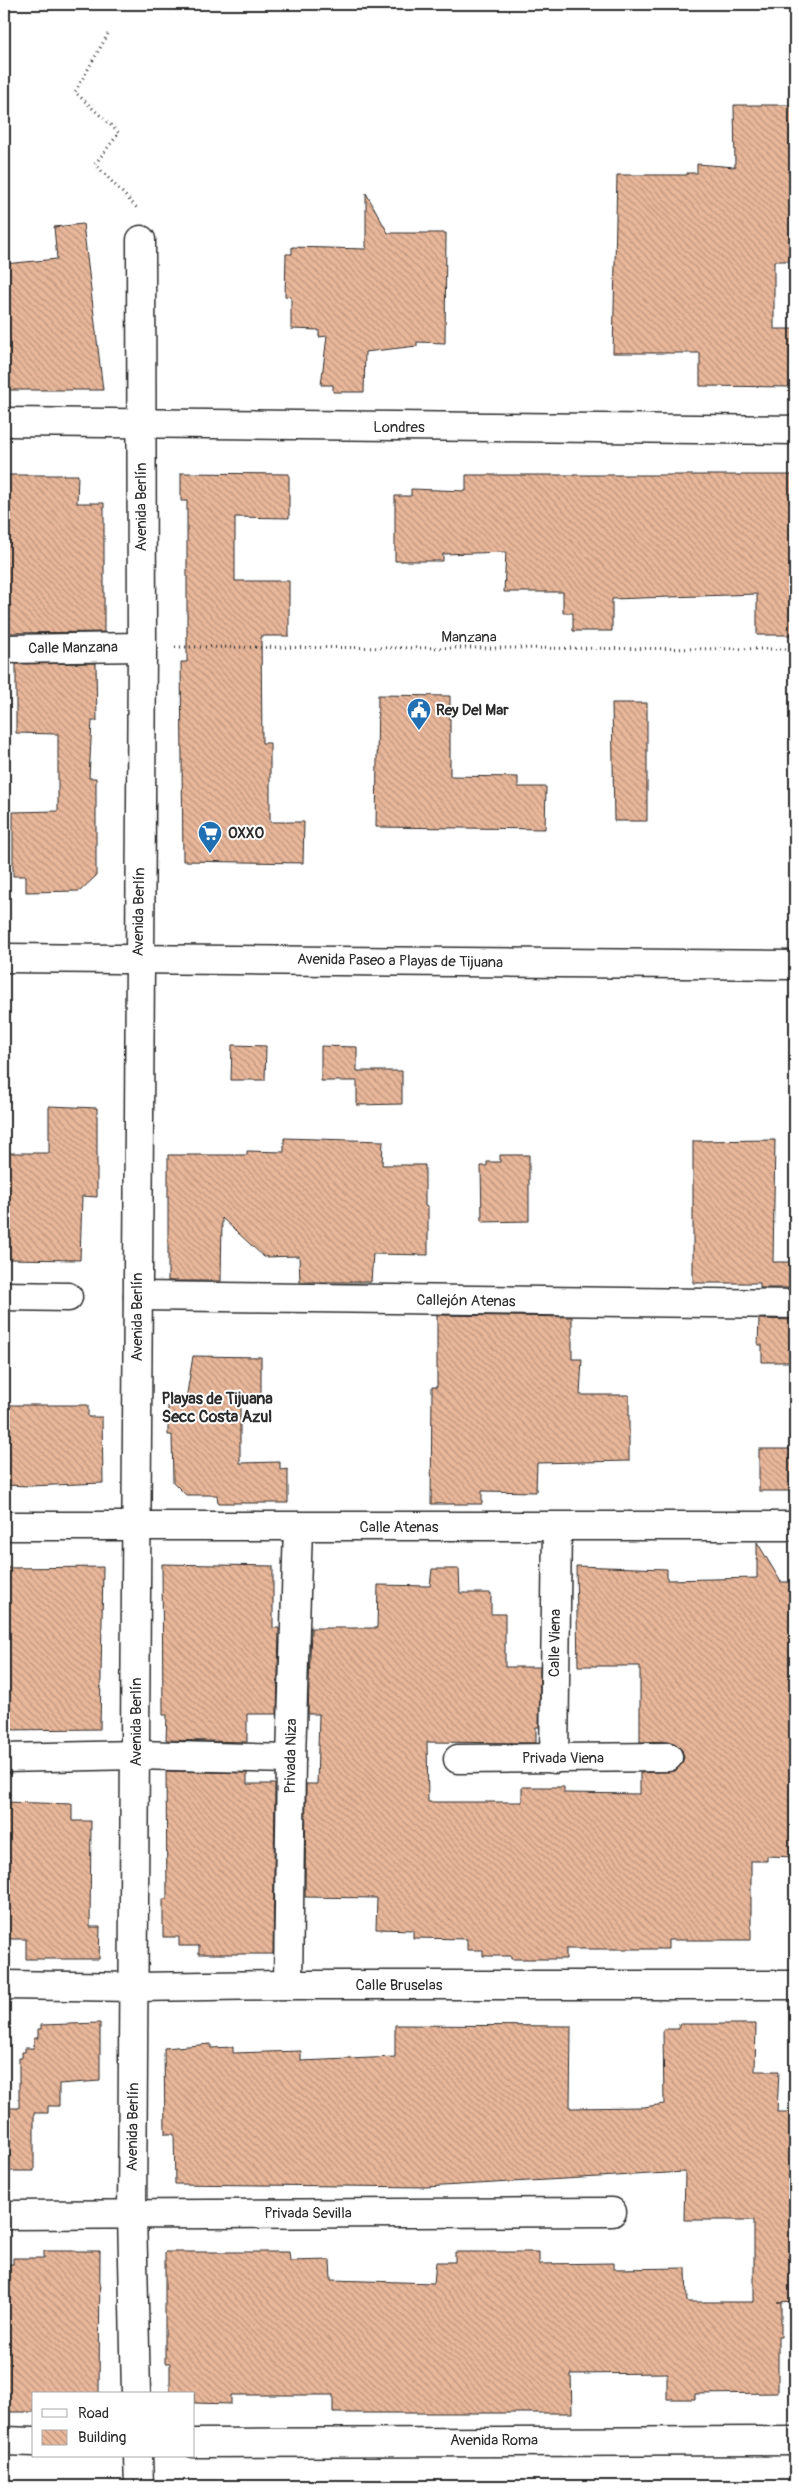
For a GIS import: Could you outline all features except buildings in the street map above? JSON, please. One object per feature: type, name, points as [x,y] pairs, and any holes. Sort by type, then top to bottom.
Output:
[{"type":"street","name":"Avenida Berlín","points":[[136,2392],[132,2214],[135,1987],[142,647],[141,240]]},
{"type":"street","name":"Londres","points":[[4,422],[795,430]]},
{"type":"street","name":"Calle Manzana","points":[[4,649],[142,647]]},
{"type":"street","name":"Avenida Paseo a Playas de Tijuana","points":[[4,958],[139,957],[795,965]]},
{"type":"street","points":[[4,1296],[68,1297]]},
{"type":"street","name":"Callejón Atenas","points":[[138,1296],[795,1304]]},
{"type":"street","name":"Calle Atenas","points":[[4,1526],[795,1526]]},
{"type":"street","name":"Privada Niza","points":[[288,1985],[291,1759],[298,1527]]},
{"type":"street","name":"Calle Viena","points":[[554,1759],[557,1527]]},
{"type":"street","points":[[4,1758],[136,1755],[291,1759]]},
{"type":"street","name":"Privada Viena","points":[[458,1759],[668,1757]]},
{"type":"street","name":"Calle Bruselas","points":[[4,1985],[135,1987],[288,1985],[795,1985]]},
{"type":"street","name":"Privada Sevilla","points":[[4,2215],[612,2212]]},
{"type":"street","points":[[4,2441],[32,2442]]},
{"type":"street","name":"Avenida Roma","points":[[195,2443],[795,2441]]},
{"type":"street","points":[[138,2458],[139,2486]]},
{"type":"path","points":[[108,34],[75,92],[120,134],[95,164],[150,222],[141,240]]},
{"type":"path","name":"Manzana","points":[[142,647],[795,649]]},
{"type":"place","name":"Rey Del Mar","points":[[419,731]]},
{"type":"place","name":"OXXO","points":[[210,854]]},
{"type":"district","name":"Playas de Tijuana Secc Costa Azul","points":[[217,1408]]}]
